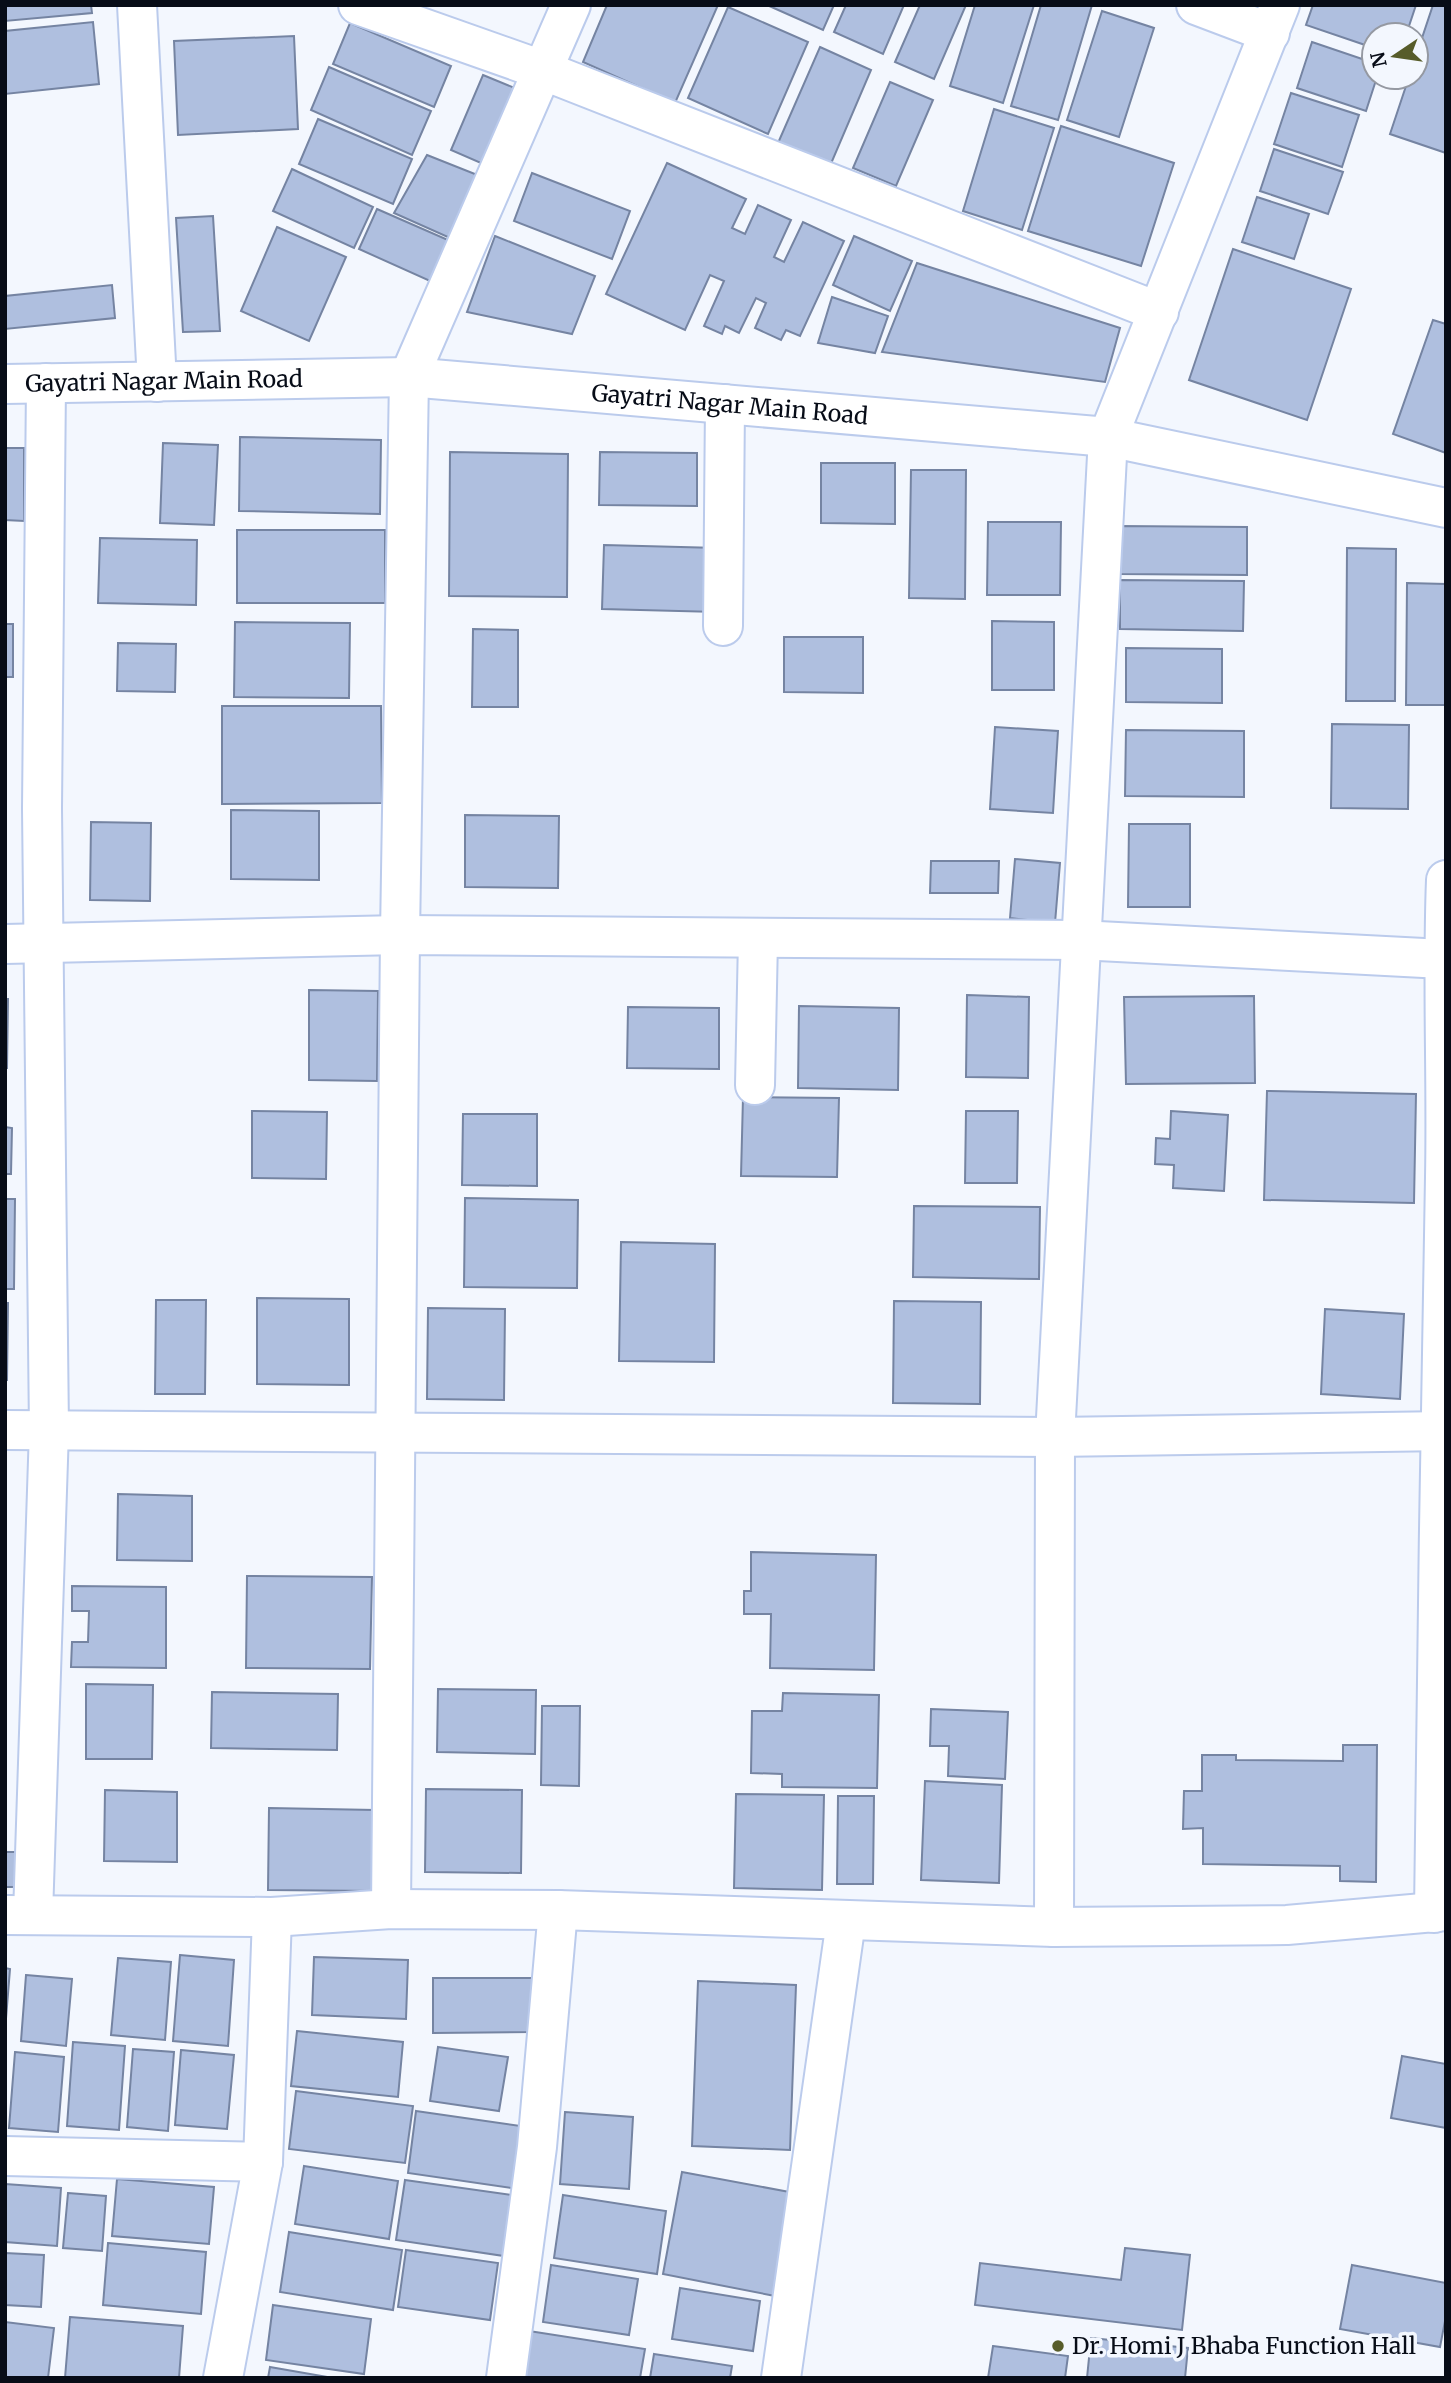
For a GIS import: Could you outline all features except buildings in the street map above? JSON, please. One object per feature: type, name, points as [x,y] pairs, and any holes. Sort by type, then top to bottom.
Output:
[{"type":"street","points":[[358,5],[542,70],[1159,312]]},
{"type":"street","points":[[391,1909],[400,935],[410,377],[570,5]]},
{"type":"street","points":[[1054,1927],[1055,1437],[1079,940],[1108,437],[1275,19],[1196,5]]},
{"type":"street","points":[[149,6],[157,382]]},
{"type":"street","name":"Gayatri Nagar Main Road","points":[[5,384],[410,377],[725,404],[1108,437],[1446,508]]},
{"type":"street","points":[[46,383],[43,946],[49,1430],[19,1915],[272,1917],[391,1909],[558,1910],[1054,1927],[1287,1925],[1440,1912],[1445,1173],[1443,959],[1446,880]]},
{"type":"street","points":[[723,626],[725,404]]},
{"type":"street","points":[[5,944],[43,946],[400,935],[1079,940],[1443,959]]},
{"type":"street","points":[[755,1085],[758,939]]},
{"type":"street","points":[[5,1430],[1055,1437],[1442,1432]]},
{"type":"street","points":[[506,2378],[537,2147],[558,1910]]},
{"type":"street","points":[[223,2378],[263,2162],[272,1917]]},
{"type":"street","points":[[781,2378],[846,1921]]},
{"type":"street","points":[[5,2156],[263,2162]]},
{"type":"place","name":"Dr. Homi J Bhaba Function Hall","points":[[1058,2346]]}]
